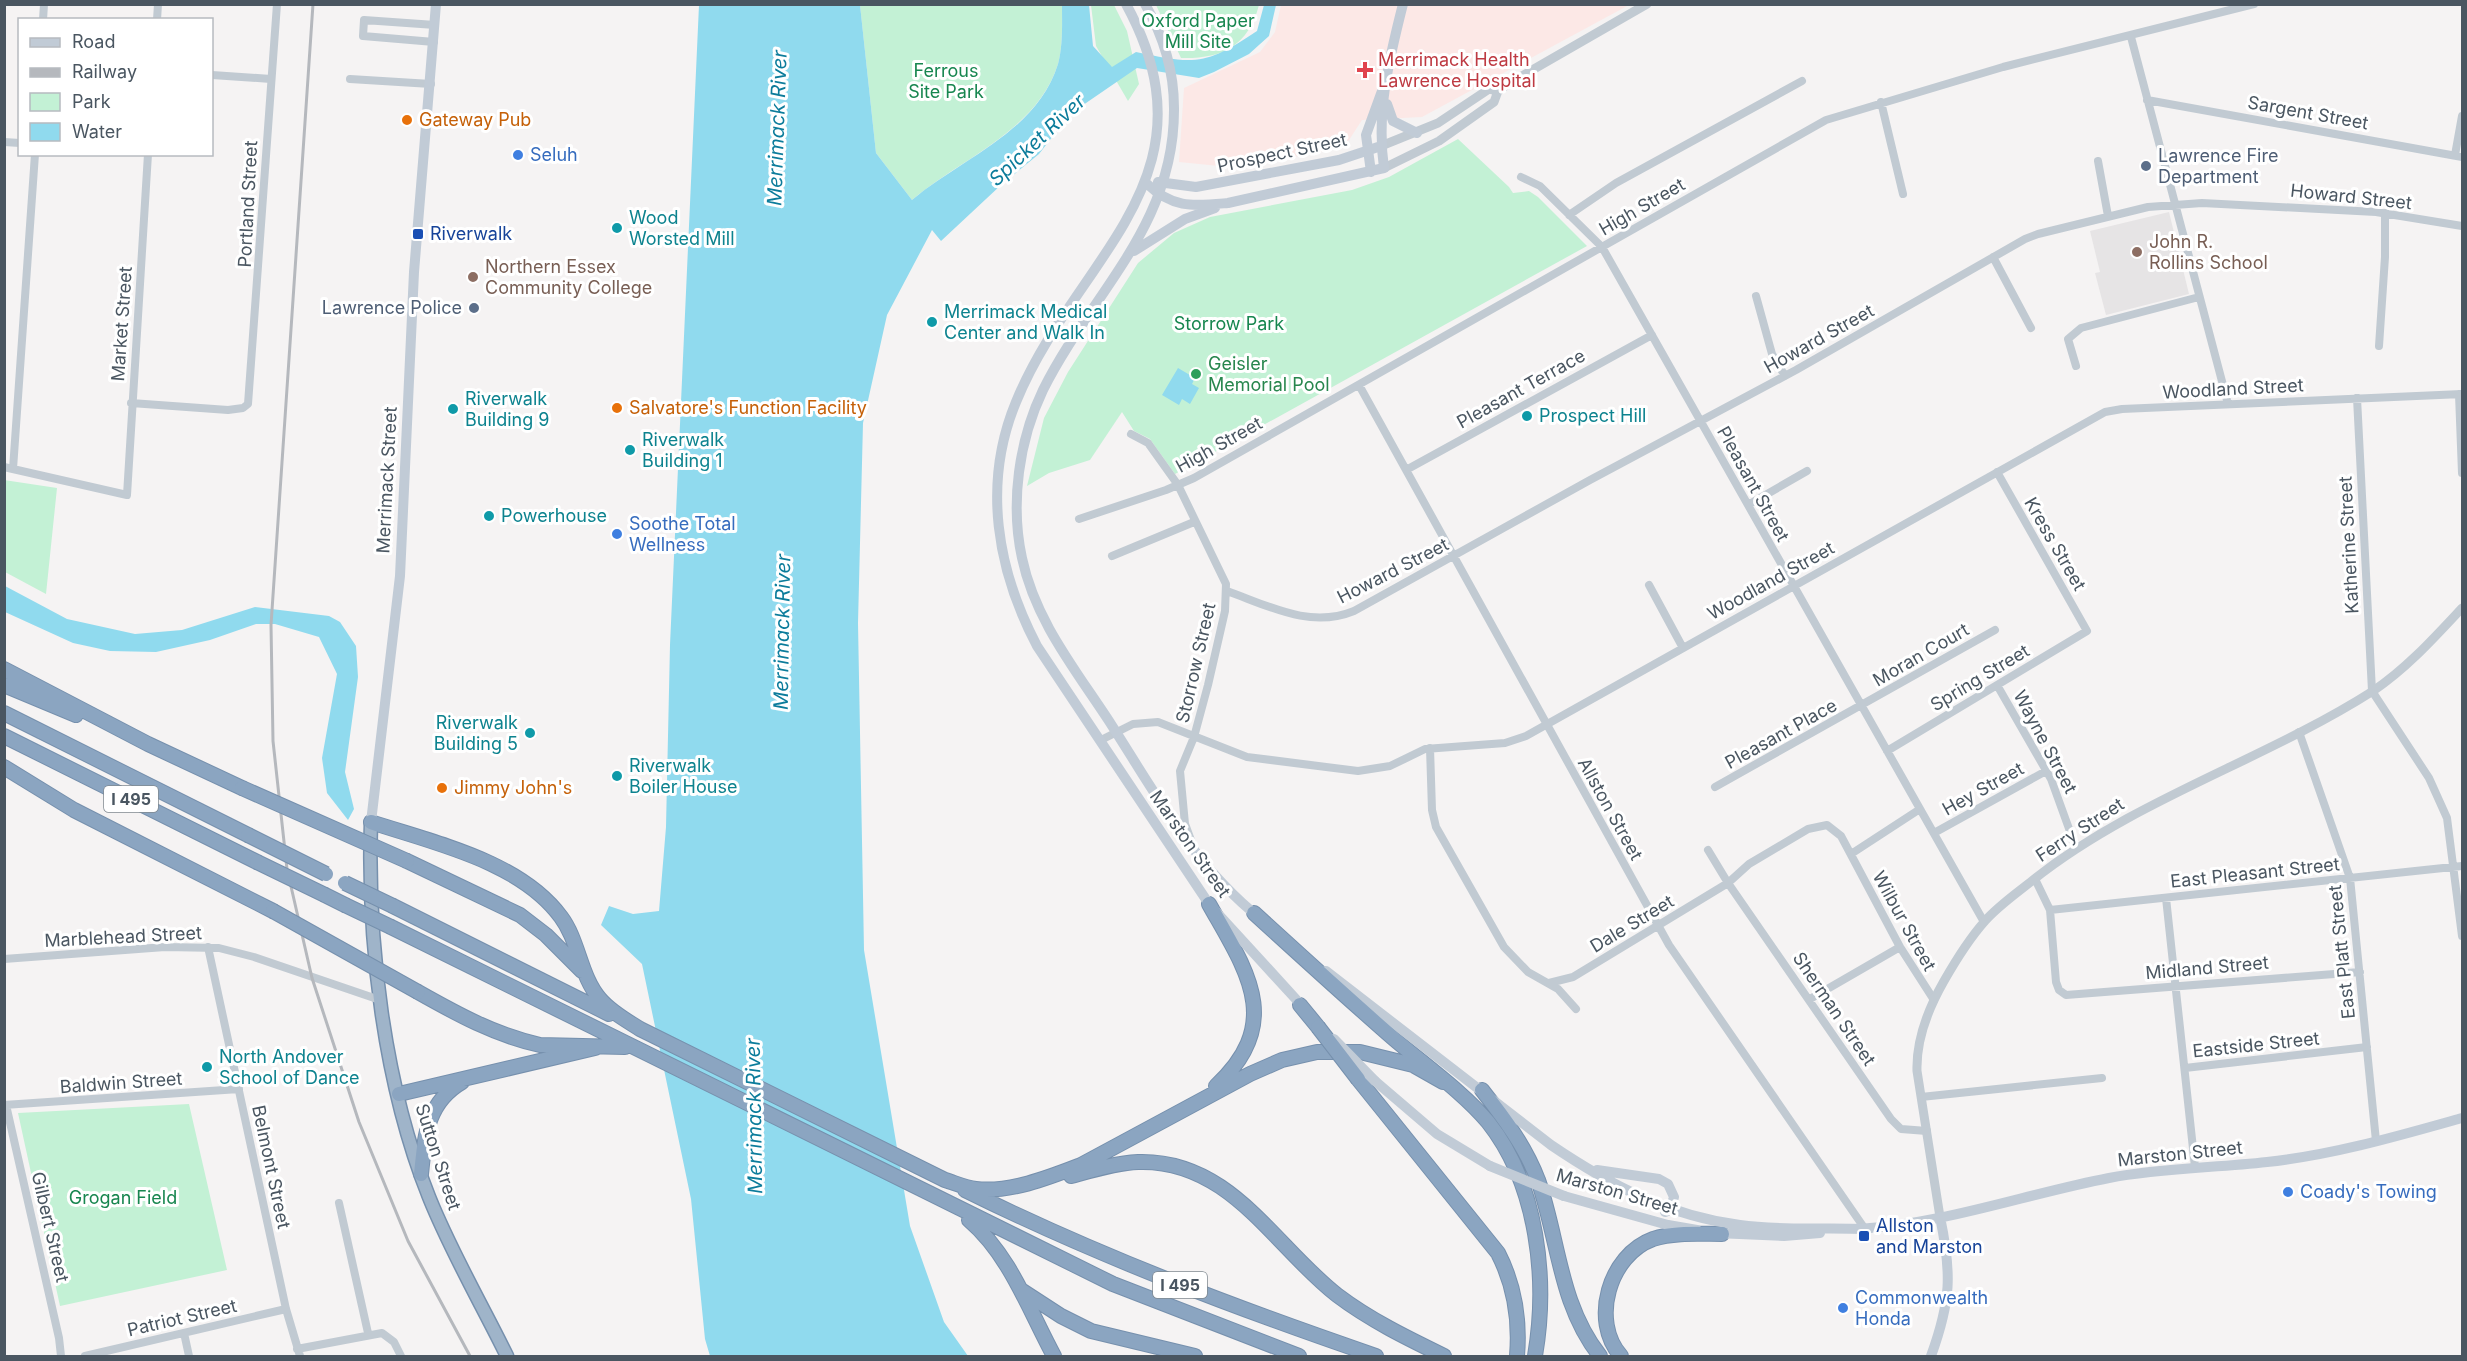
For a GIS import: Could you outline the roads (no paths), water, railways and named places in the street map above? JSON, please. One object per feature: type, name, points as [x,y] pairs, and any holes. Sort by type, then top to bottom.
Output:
[{"type":"highway","points":[[4,669],[148,744],[407,861],[520,915],[546,935],[588,977]]},
{"type":"highway","points":[[4,685],[148,744]]},
{"type":"highway","name":"I 495","points":[[4,713],[989,1202],[1092,1250],[1208,1297],[1376,1356]]},
{"type":"highway","name":"I 495","points":[[4,736],[991,1226],[1137,1294],[1299,1356]]},
{"type":"highway","points":[[4,766],[74,810]]},
{"type":"highway","points":[[4,778],[74,810],[273,911],[469,1021],[540,1045],[631,1048],[945,1204],[971,1221],[989,1239],[1022,1290],[1030,1312],[1054,1356]]},
{"type":"highway","name":"Merrimack Street","points":[[371,822],[370,883],[376,956]]},
{"type":"highway","points":[[371,822],[497,867],[533,888],[562,918],[599,998],[614,1012],[640,1029],[945,1180],[976,1189],[1004,1187],[1051,1177],[1081,1165],[1201,1100],[1282,1060],[1317,1052],[1360,1052],[1386,1056],[1413,1065],[1443,1082]]},
{"type":"highway","points":[[1201,1100],[1235,1069],[1247,1049],[1255,1005],[1248,974],[1209,904]]},
{"type":"highway","points":[[1254,914],[1476,1110],[1497,1135],[1514,1165],[1524,1193],[1538,1265],[1539,1314],[1535,1356]]},
{"type":"highway","name":"Sutton Street","points":[[376,956],[380,1000],[399,1094],[421,1174],[456,1259],[507,1356]]},
{"type":"highway","points":[[1300,1005],[1498,1253],[1512,1287],[1516,1304],[1517,1356]]},
{"type":"highway","points":[[399,1094],[601,1047]]},
{"type":"highway","points":[[421,1174],[426,1132],[432,1112],[446,1093],[473,1076]]},
{"type":"highway","points":[[1482,1090],[1508,1124],[1534,1171],[1569,1302],[1585,1338],[1600,1356]]},
{"type":"highway","points":[[1051,1177],[1063,1178],[1139,1162],[1167,1164],[1202,1174],[1224,1187],[1251,1210],[1337,1295],[1389,1330],[1444,1356]]},
{"type":"highway","points":[[1621,1356],[1614,1349],[1606,1320],[1608,1291],[1619,1267],[1635,1249],[1653,1239],[1677,1234],[1722,1234]]},
{"type":"highway","points":[[1022,1290],[1061,1316],[1091,1331],[1195,1356]]},
{"type":"main road","name":"Merrimack Street","points":[[371,822],[400,576],[414,272],[436,4]]},
{"type":"main road","name":"Marston Street","points":[[1126,4],[1145,45],[1156,98],[1155,140],[1146,183],[1112,244],[1048,339],[1016,401],[1002,451],[996,498],[1002,556],[1023,620],[1053,673],[1101,740],[1209,904],[1300,1005]]},
{"type":"main road","name":"Marston Street","points":[[1145,4],[1166,49],[1174,98],[1173,134],[1165,181],[1129,255],[1082,323],[1042,393],[1028,429],[1018,490],[1018,531],[1021,556],[1036,603],[1056,642],[1215,878],[1254,914],[1582,1166],[1649,1202],[1670,1210],[1741,1226],[1865,1229]]},
{"type":"main road","points":[[1384,168],[1381,146],[1383,88],[1403,4]]},
{"type":"main road","points":[[1383,88],[1393,121],[1417,133]]},
{"type":"main road","points":[[1371,172],[1366,151],[1366,135],[1376,102],[1383,88]]},
{"type":"main road","name":"Prospect Street","points":[[1146,183],[1165,181],[1196,187],[1329,162],[1381,146]]},
{"type":"main road","name":"Prospect Street","points":[[1146,183],[1159,196],[1171,202],[1194,206],[1228,203],[1384,168]]},
{"type":"main road","name":"Prospect Street","points":[[1129,255],[1185,219],[1228,203]]},
{"type":"main road","name":"Marston Street","points":[[1320,1028],[1375,1081],[1437,1134],[1490,1166],[1564,1196],[1638,1217],[1722,1234],[1784,1236],[1865,1229],[1940,1217],[2108,1178],[2155,1170],[2274,1161],[2330,1152],[2463,1118]]},
{"type":"main road","points":[[1582,1166],[1609,1173],[1659,1179],[1672,1189],[1674,1197],[1670,1210],[1659,1216],[1638,1217]]},
{"type":"main road","points":[[1931,1356],[1945,1314],[1950,1276],[1940,1217]]},
{"type":"street","name":"Portland Street","points":[[131,403],[228,410],[248,405],[277,4]]},
{"type":"street","name":"Prospect Street","points":[[1384,168],[1439,141],[1494,102],[1498,91],[1647,4]]},
{"type":"street","name":"High Street","points":[[1079,519],[1178,485],[1359,385],[1813,126],[1881,102],[2003,68],[2254,4]]},
{"type":"street","points":[[434,42],[363,36],[364,20],[435,25]]},
{"type":"street","points":[[2131,37],[2228,404]]},
{"type":"street","points":[[213,75],[271,79]]},
{"type":"street","points":[[350,79],[431,84]]},
{"type":"street","points":[[1569,215],[1616,183],[1802,81]]},
{"type":"street","name":"Prospect Street","points":[[1381,146],[1438,123],[1489,89],[1498,91]]},
{"type":"street","name":"Sargent Street","points":[[2147,100],[2459,156]]},
{"type":"street","points":[[1881,102],[1903,194]]},
{"type":"street","points":[[2459,156],[2463,116]]},
{"type":"street","points":[[4,467],[14,469],[35,156]]},
{"type":"street","name":"Market Street","points":[[14,469],[126,495],[148,156]]},
{"type":"street","points":[[2098,161],[2108,216]]},
{"type":"street","name":"Pleasant Street","points":[[1521,177],[1540,186],[1602,247],[1984,922]]},
{"type":"street","name":"Howard Street","points":[[1227,591],[1297,616],[1329,618],[1354,611],[1590,480],[1785,376],[1993,257],[2038,234],[2108,216],[2175,203],[2267,204],[2385,213],[2463,226]]},
{"type":"street","points":[[2379,346],[2385,257],[2385,213]]},
{"type":"street","points":[[1993,257],[2031,328]]},
{"type":"street","points":[[1756,296],[1772,354],[1785,376]]},
{"type":"street","points":[[2076,366],[2068,339],[2072,334],[2111,319],[2199,297]]},
{"type":"street","name":"Pleasant Terrace","points":[[1406,470],[1652,335]]},
{"type":"street","name":"Allston Street","points":[[1359,385],[1658,926],[1865,1229]]},
{"type":"street","points":[[2461,394],[2463,473]]},
{"type":"street","name":"Woodland Street","points":[[1101,740],[1133,724],[1150,722],[1165,725],[1247,757],[1358,771],[1390,766],[1414,752],[1430,748],[1505,743],[1526,736],[1547,725],[2105,412],[2461,394]]},
{"type":"street","name":"Katherine Street","points":[[2357,398],[2372,691]]},
{"type":"street","name":"Storrow Street","points":[[1131,434],[1148,443],[1178,485],[1194,522],[1222,573],[1227,591],[1222,623],[1194,736],[1180,771],[1185,824],[1196,853]]},
{"type":"street","points":[[1748,505],[1807,471]]},
{"type":"street","name":"Kress Street","points":[[1997,472],[2087,631]]},
{"type":"street","points":[[1112,556],[1194,522]]},
{"type":"street","points":[[1649,585],[1683,648]]},
{"type":"street","name":"Ferry Street","points":[[1940,1217],[1917,1071],[1918,1047],[1934,1000],[1963,948],[1984,922],[2076,848],[2138,813],[2299,732],[2372,691],[2414,658],[2463,608]]},
{"type":"street","name":"Moran Court","points":[[1862,706],[1995,630]]},
{"type":"street","name":"Spring Street","points":[[1887,751],[2087,631]]},
{"type":"street","name":"Wayne Street","points":[[1997,685],[2046,771],[2076,848]]},
{"type":"street","points":[[2372,691],[2429,778],[2441,803],[2449,831],[2463,936]]},
{"type":"street","name":"Pleasant Place","points":[[1715,787],[1862,706]]},
{"type":"street","name":"East Platt Street","points":[[2299,732],[2350,879],[2376,1141]]},
{"type":"street","points":[[1430,748],[1432,810],[1439,834],[1504,947],[1528,972],[1549,983],[1576,1009]]},
{"type":"street","name":"Hey Street","points":[[1934,833],[2046,771]]},
{"type":"street","points":[[1851,854],[1920,809]]},
{"type":"street","name":"Wilbur Street","points":[[1728,883],[1766,852],[1818,825],[1827,825],[1838,831],[1900,947],[1934,1000]]},
{"type":"street","name":"Sherman Street","points":[[1708,850],[1728,883],[1897,1125],[1905,1130],[1927,1131]]},
{"type":"street","name":"East Pleasant Street","points":[[2050,910],[2463,866]]},
{"type":"street","points":[[2035,879],[2050,910]]},
{"type":"street","name":"Dale Street","points":[[1549,983],[1573,977],[1728,883]]},
{"type":"street","points":[[2166,898],[2195,1167]]},
{"type":"street","name":"Midland Street","points":[[2050,910],[2056,982],[2059,990],[2066,995],[2360,972]]},
{"type":"street","name":"Marblehead Street","points":[[4,959],[165,947],[208,947],[254,957],[380,1000]]},
{"type":"street","name":"Belmont Street","points":[[208,947],[286,1309],[299,1352]]},
{"type":"street","points":[[1810,999],[1900,947]]},
{"type":"street","name":"Eastside Street","points":[[2185,1068],[2367,1047]]},
{"type":"street","points":[[1921,1097],[2102,1078]]},
{"type":"street","name":"Baldwin Street","points":[[5,1105],[239,1089]]},
{"type":"street","name":"Gilbert Street","points":[[5,1105],[61,1356]]},
{"type":"street","points":[[339,1203],[368,1333]]},
{"type":"street","name":"Patriot Street","points":[[85,1356],[286,1309]]},
{"type":"street","points":[[299,1352],[368,1333],[386,1335],[394,1342],[401,1356]]},
{"type":"street","points":[[184,1334],[189,1356]]},
{"type":"water","points":[[699,5],[860,5],[876,153],[912,200],[996,142],[1033,108],[1048,88],[1060,57],[1062,5],[1089,5],[1093,46],[1112,67],[1136,52],[1187,60],[1212,56],[1257,31],[1264,5],[1276,5],[1269,36],[1249,54],[1199,78],[1137,68],[1070,114],[1039,154],[1001,185],[941,241],[932,230],[887,315],[863,423],[858,623],[864,950],[910,1226],[944,1322],[968,1356],[710,1356],[705,1339],[691,1199],[642,964],[601,925],[609,906],[633,914],[659,911],[666,827],[670,645]]},
{"type":"water","points":[[1178,368],[1195,378],[1192,384],[1199,388],[1190,404],[1182,399],[1179,405],[1162,395]]},
{"type":"water","points":[[5,586],[67,619],[135,634],[182,630],[255,607],[329,616],[340,622],[356,646],[358,677],[345,772],[354,809],[348,820],[327,793],[322,758],[337,674],[319,637],[275,624],[256,624],[210,640],[156,652],[110,651],[73,643],[5,612]]},
{"type":"railway","points":[[313,4],[271,625],[273,741],[287,869],[312,978],[359,1122],[408,1241],[470,1356]]},
{"type":"place","name":"Merrimack Health Lawrence Hospital","points":[[1365,70]]},
{"type":"place","name":"Gateway Pub","points":[[407,120]]},
{"type":"place","name":"Seluh","points":[[518,155]]},
{"type":"place","name":"Lawrence Fire Department","points":[[2146,166]]},
{"type":"place","name":"Wood Worsted Mill","points":[[617,228]]},
{"type":"place","name":"Riverwalk","points":[[418,234]]},
{"type":"place","name":"John R. Rollins School","points":[[2137,252]]},
{"type":"place","name":"Northern Essex Community College","points":[[473,277]]},
{"type":"place","name":"Lawrence Police","points":[[474,308]]},
{"type":"place","name":"Merrimack Medical Center and Walk In","points":[[932,322]]},
{"type":"place","name":"Geisler Memorial Pool","points":[[1196,374]]},
{"type":"place","name":"Salvatore's Function Facility","points":[[617,408]]},
{"type":"place","name":"Riverwalk Building 9","points":[[453,409]]},
{"type":"place","name":"Prospect Hill","points":[[1527,416]]},
{"type":"place","name":"Riverwalk Building 1","points":[[630,450]]},
{"type":"place","name":"Powerhouse","points":[[489,516]]},
{"type":"place","name":"Soothe Total Wellness","points":[[617,534]]},
{"type":"place","name":"Riverwalk Building 5","points":[[530,733]]},
{"type":"place","name":"Riverwalk Boiler House","points":[[617,776]]},
{"type":"place","name":"Jimmy John's","points":[[442,788]]},
{"type":"place","name":"North Andover School of Dance","points":[[207,1067]]},
{"type":"place","name":"Coady's Towing","points":[[2288,1192]]},
{"type":"place","name":"Allston and Marston","points":[[1864,1236]]},
{"type":"place","name":"Commonwealth Honda","points":[[1843,1308]]},
{"type":"park label","name":"Oxford Paper Mill Site","points":[[1198,31]]},
{"type":"park label","name":"Ferrous Site Park","points":[[946,82]]},
{"type":"park label","name":"Storrow Park","points":[[1229,324]]},
{"type":"park label","name":"Grogan Field","points":[[123,1198]]},
{"type":"water label","name":"Merrimack River","points":[[777,128]]},
{"type":"water label","name":"Spicket River","points":[[1037,140]]},
{"type":"water label","name":"Merrimack River","points":[[782,632]]},
{"type":"water label","name":"Merrimack River","points":[[754,1116]]}]
